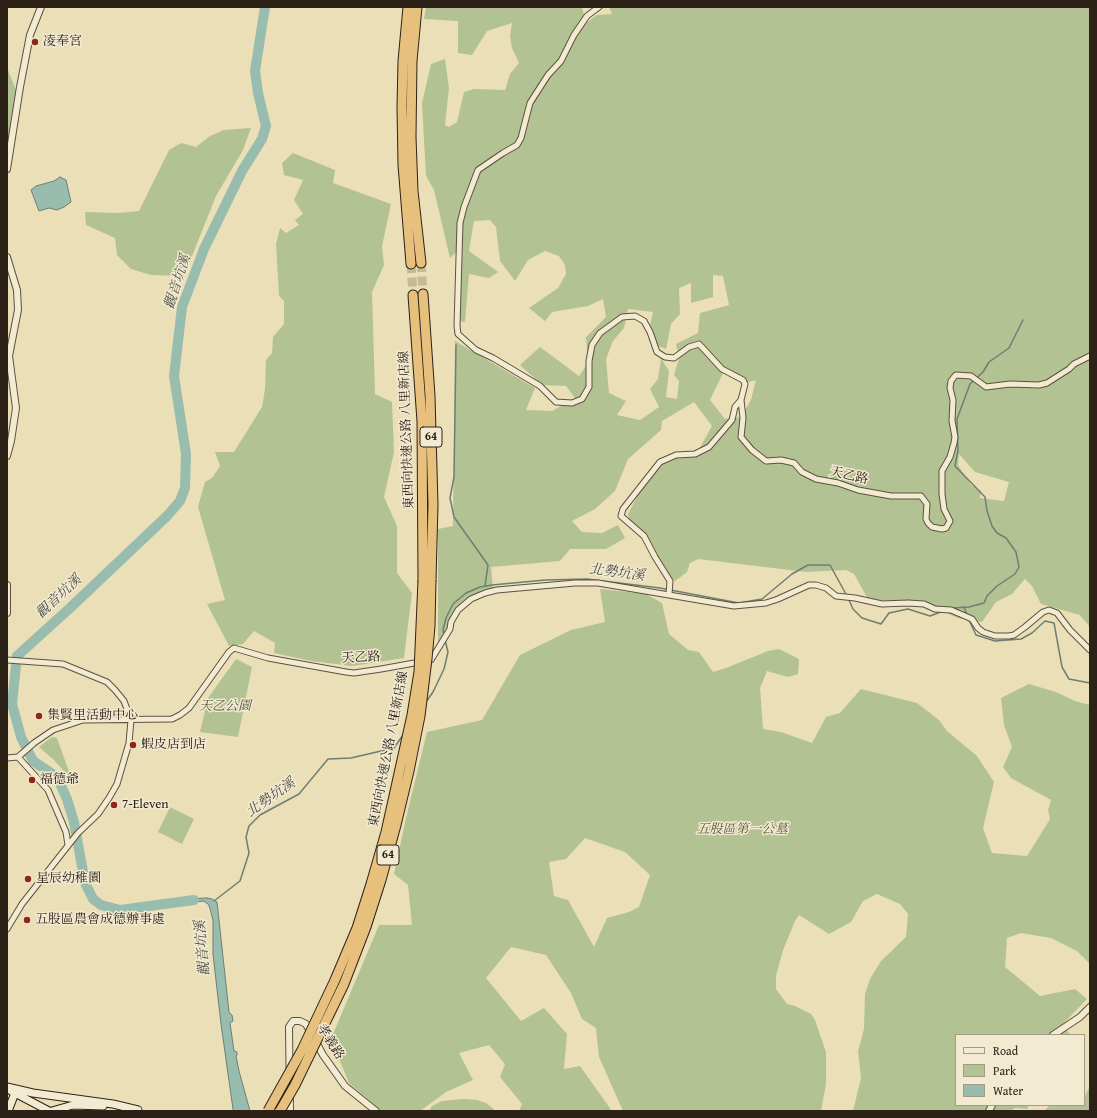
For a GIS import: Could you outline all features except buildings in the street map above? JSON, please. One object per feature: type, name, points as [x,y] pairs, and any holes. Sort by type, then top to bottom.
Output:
[{"type":"highway","points":[[408,7],[406,107],[411,264]]},
{"type":"highway","points":[[408,61],[417,7]]},
{"type":"highway","points":[[409,191],[421,263]]},
{"type":"highway","name":"東西向快速公路 八里新店線","points":[[268,1111],[302,1050],[335,980],[357,928],[386,832],[412,715],[418,672],[433,505],[430,396],[423,294]]},
{"type":"highway","name":"東西向快速公路 八里新店線","points":[[280,1111],[295,1085],[344,984],[366,927],[381,880],[407,778],[420,716],[425,684],[429,639],[422,421],[413,295]]},
{"type":"main road","points":[[7,1088],[50,1111],[73,1105],[113,1107],[141,1111]]},
{"type":"main road","points":[[7,1088],[113,1104],[141,1111]]},
{"type":"main road","points":[[8,1111],[15,1093]]},
{"type":"street","points":[[7,168],[30,35],[41,7]]},
{"type":"street","points":[[599,7],[587,16],[574,35],[561,61],[548,76],[530,103],[521,138],[517,145],[478,170],[468,194],[460,223],[457,326],[458,334],[476,350],[493,358],[540,386],[556,402],[572,403],[582,399],[589,386],[589,361],[592,345],[600,333],[622,317],[635,316],[644,321],[650,332],[657,352],[665,357],[674,358],[689,347],[699,344],[722,369],[743,380],[746,384],[741,400],[735,407],[732,420],[709,447],[695,454],[676,456],[660,462],[623,509],[621,516],[644,536],[670,581],[669,594]]},
{"type":"street","points":[[7,257],[17,290],[18,310],[9,356],[16,408],[12,441],[7,456]]},
{"type":"street","name":"天乙路","points":[[741,400],[743,418],[742,437],[752,450],[766,462],[781,460],[794,463],[802,472],[816,479],[838,483],[858,490],[891,496],[922,496],[927,504],[926,519],[928,523],[932,527],[942,529],[946,528],[950,521],[944,509],[942,494],[942,471],[950,457],[955,437],[952,421],[953,400],[950,388],[951,380],[956,375],[971,376],[986,387],[1010,384],[1028,386],[1039,385],[1047,383],[1069,369],[1074,364],[1090,356]]},
{"type":"street","name":"天乙路","points":[[18,757],[34,743],[53,730],[83,720],[172,719],[180,715],[189,708],[229,652],[234,648],[275,659],[340,672],[354,673],[431,660],[450,629],[451,622],[458,610],[471,599],[497,590],[583,583],[669,594],[725,605],[747,605],[772,601],[809,585],[816,585],[826,588],[836,596],[882,604],[924,604],[935,609],[951,610],[972,619],[978,628],[983,632],[995,636],[1009,636],[1020,631],[1043,612],[1049,610],[1057,613],[1070,630],[1090,650]]},
{"type":"street","points":[[7,585],[7,613]]},
{"type":"street","points":[[7,928],[22,904],[68,845],[98,814],[109,798],[117,784],[129,743],[131,720],[124,702],[107,682],[62,664],[8,660]]},
{"type":"street","points":[[7,758],[18,757],[48,790],[66,832],[68,845]]},
{"type":"street","points":[[1054,1034],[1080,1017],[1090,1007]]},
{"type":"street","name":"孝義路","points":[[290,1111],[289,1027],[293,1021],[300,1021],[306,1024],[323,1055],[345,1086],[376,1111]]},
{"type":"green space","points":[[426,7],[582,7],[586,23],[597,15],[612,14],[609,7],[1090,7],[1090,627],[1080,615],[1041,604],[1032,586],[1025,579],[1012,594],[996,602],[982,622],[958,618],[925,604],[868,599],[854,574],[846,570],[806,572],[698,559],[690,563],[687,572],[675,581],[665,571],[653,547],[631,528],[628,514],[648,476],[668,460],[697,453],[712,426],[694,402],[662,421],[661,430],[628,459],[615,491],[595,509],[572,521],[582,532],[602,533],[618,525],[625,538],[606,549],[570,549],[560,561],[491,567],[493,589],[462,604],[454,613],[445,642],[438,641],[438,529],[453,526],[455,341],[535,388],[526,410],[552,411],[575,398],[566,386],[542,385],[520,365],[540,347],[579,376],[588,363],[586,337],[606,317],[603,299],[588,306],[552,312],[545,321],[529,308],[558,288],[566,274],[565,265],[559,256],[545,251],[528,260],[515,281],[500,261],[496,227],[490,220],[474,221],[469,251],[498,272],[489,278],[469,274],[465,322],[458,321],[463,245],[450,258],[434,190],[426,176],[422,103],[431,64],[445,59],[449,88],[445,125],[449,127],[457,122],[464,92],[474,89],[505,90],[510,74],[519,63],[512,48],[510,36],[512,23],[487,31],[472,55],[458,53],[458,21],[424,19]],"holes":[[[713,275],[723,276],[729,305],[700,313],[698,333],[676,344],[679,359],[674,375],[679,381],[677,399],[666,397],[669,371],[661,358],[658,379],[650,389],[659,407],[640,420],[617,415],[626,401],[609,393],[606,359],[613,341],[624,328],[628,309],[653,312],[648,335],[651,343],[666,349],[671,324],[680,314],[679,288],[691,283],[691,303],[713,297]],[[723,373],[745,383],[756,380],[751,400],[741,417],[725,419],[710,400]],[[959,454],[975,472],[1009,482],[1004,501],[980,498],[981,491],[971,485],[958,465]]]},
{"type":"green space","points":[[7,59],[8,70],[16,90],[7,147]]},
{"type":"green space","points":[[251,128],[243,150],[216,196],[184,276],[151,275],[131,269],[117,255],[115,238],[86,225],[85,212],[119,213],[139,211],[169,150],[181,143],[196,147],[210,136],[224,130]]},
{"type":"green space","points":[[293,153],[335,170],[333,183],[391,204],[382,246],[384,265],[372,292],[375,394],[392,402],[394,452],[384,497],[397,526],[397,573],[412,593],[404,658],[352,666],[311,661],[274,653],[275,643],[254,631],[243,644],[229,646],[207,604],[225,600],[198,507],[205,482],[212,478],[220,466],[215,452],[234,452],[262,407],[265,389],[266,360],[272,353],[273,337],[284,324],[284,301],[279,296],[276,244],[280,228],[286,233],[299,225],[295,220],[303,214],[294,200],[303,180],[284,175],[282,163]]},
{"type":"green space","name":"五股區第一公墓","points":[[600,589],[646,594],[662,603],[669,634],[688,650],[699,652],[713,672],[768,651],[779,649],[799,659],[798,674],[788,677],[767,671],[760,688],[763,729],[781,732],[812,743],[826,717],[840,713],[861,689],[917,703],[939,720],[947,731],[977,756],[994,782],[983,828],[992,853],[1027,856],[1050,819],[1048,810],[1051,800],[1011,778],[1003,767],[1012,747],[1004,725],[1001,698],[1029,684],[1056,692],[1075,701],[1090,705],[1090,964],[1077,951],[1051,938],[1021,933],[1007,938],[1005,967],[1040,996],[1075,989],[1087,999],[1063,1024],[1069,1034],[955,1034],[955,1106],[1028,1106],[1027,1109],[1015,1108],[1010,1111],[853,1111],[861,1078],[858,1051],[864,1029],[865,994],[870,979],[881,961],[906,937],[908,914],[900,904],[877,894],[863,901],[851,922],[829,934],[799,915],[783,950],[776,976],[776,989],[787,1004],[795,1006],[811,1014],[815,1020],[826,1052],[826,1084],[821,1111],[623,1111],[599,1057],[596,1028],[582,1019],[571,993],[546,955],[511,947],[486,978],[521,1021],[544,1008],[567,1034],[564,1069],[580,1066],[612,1111],[519,1111],[522,1104],[500,1077],[505,1064],[489,1045],[459,1053],[473,1080],[446,1092],[420,1111],[382,1111],[349,1083],[331,1039],[379,925],[412,925],[408,885],[394,874],[427,732],[482,720],[520,655],[571,630],[605,622]],"holes":[[[585,838],[625,852],[650,875],[639,907],[629,912],[607,918],[594,947],[568,900],[554,896],[549,862],[566,859]]]},
{"type":"green space","name":"天乙公園","points":[[236,659],[252,667],[238,737],[200,732],[208,698]]},
{"type":"green space","points":[[52,737],[57,738],[72,780],[54,760],[39,747]]},
{"type":"green space","points":[[170,807],[194,819],[182,844],[158,832]]},
{"type":"green space","points":[[1090,1086],[1090,1111],[1044,1111],[1049,1106],[1085,1106],[1085,1096]]},
{"type":"green space","points":[[464,1099],[477,1100],[486,1103],[496,1111],[429,1111],[432,1106],[442,1101]]},
{"type":"water","points":[[60,177],[66,180],[71,202],[57,210],[49,208],[39,211],[31,190],[36,186],[54,181]]},
{"type":"water","points":[[207,898],[217,902],[229,1012],[232,1015],[233,1021],[230,1023],[234,1051],[237,1052],[236,1056],[239,1071],[250,1111],[234,1111],[233,1109],[213,954],[213,920],[209,905],[204,901],[182,903],[180,899]]},
{"type":"waterway","name":"觀音坑溪","points":[[194,900],[120,910],[101,905],[93,899],[85,883],[74,822],[67,799],[57,777],[33,761],[21,737],[12,704],[17,656],[167,516],[180,501],[185,488],[186,454],[174,376],[182,307],[204,249],[242,171],[262,139],[266,126],[258,93],[255,71],[265,7]]},
{"type":"waterway","points":[[953,608],[969,607],[984,603],[987,596],[997,586],[1015,574],[1019,567],[1016,552],[1006,538],[997,533],[992,526],[987,511],[985,497],[955,466],[958,450],[957,419],[970,384],[983,372],[989,362],[1009,348],[1023,320]]},
{"type":"waterway","points":[[456,345],[454,477],[450,498],[454,517],[488,565],[485,586]]},
{"type":"waterway","name":"北勢坑溪","points":[[444,634],[443,630],[446,618],[453,604],[466,593],[480,587],[492,585],[545,580],[587,579],[660,588],[739,603],[762,599],[792,574],[808,565],[830,565],[847,596]]},
{"type":"waterway","name":"北勢坑溪","points":[[849,600],[853,609],[862,618],[881,624],[889,613],[908,609],[930,616],[943,611]]},
{"type":"waterway","name":"北勢坑溪","points":[[964,607],[967,615]]},
{"type":"waterway","name":"北勢坑溪","points":[[969,620],[976,635],[995,641],[1021,639],[1032,633],[1045,621],[1054,623],[1062,667],[1069,679],[1090,683]]},
{"type":"waterway","name":"北勢坑溪","points":[[426,702],[433,692],[444,669],[448,652],[445,640]]},
{"type":"waterway","name":"北勢坑溪","points":[[214,901],[240,881],[249,853],[246,837],[249,826],[260,815],[299,794],[328,759],[351,758],[394,748],[403,735]]},
{"type":"tunnel","points":[[421,263],[423,294]]},
{"type":"tunnel","points":[[411,264],[413,295]]},
{"type":"place","name":"凌奉宮","points":[[35,42]]},
{"type":"place","name":"集賢里活動中心","points":[[39,716]]},
{"type":"place","name":"蝦皮店到店","points":[[133,745]]},
{"type":"place","name":"福德爺","points":[[32,780]]},
{"type":"place","name":"7-Eleven","points":[[114,805]]},
{"type":"place","name":"星辰幼稚園","points":[[28,879]]},
{"type":"place","name":"五股區農會成德辦事處","points":[[27,920]]}]
